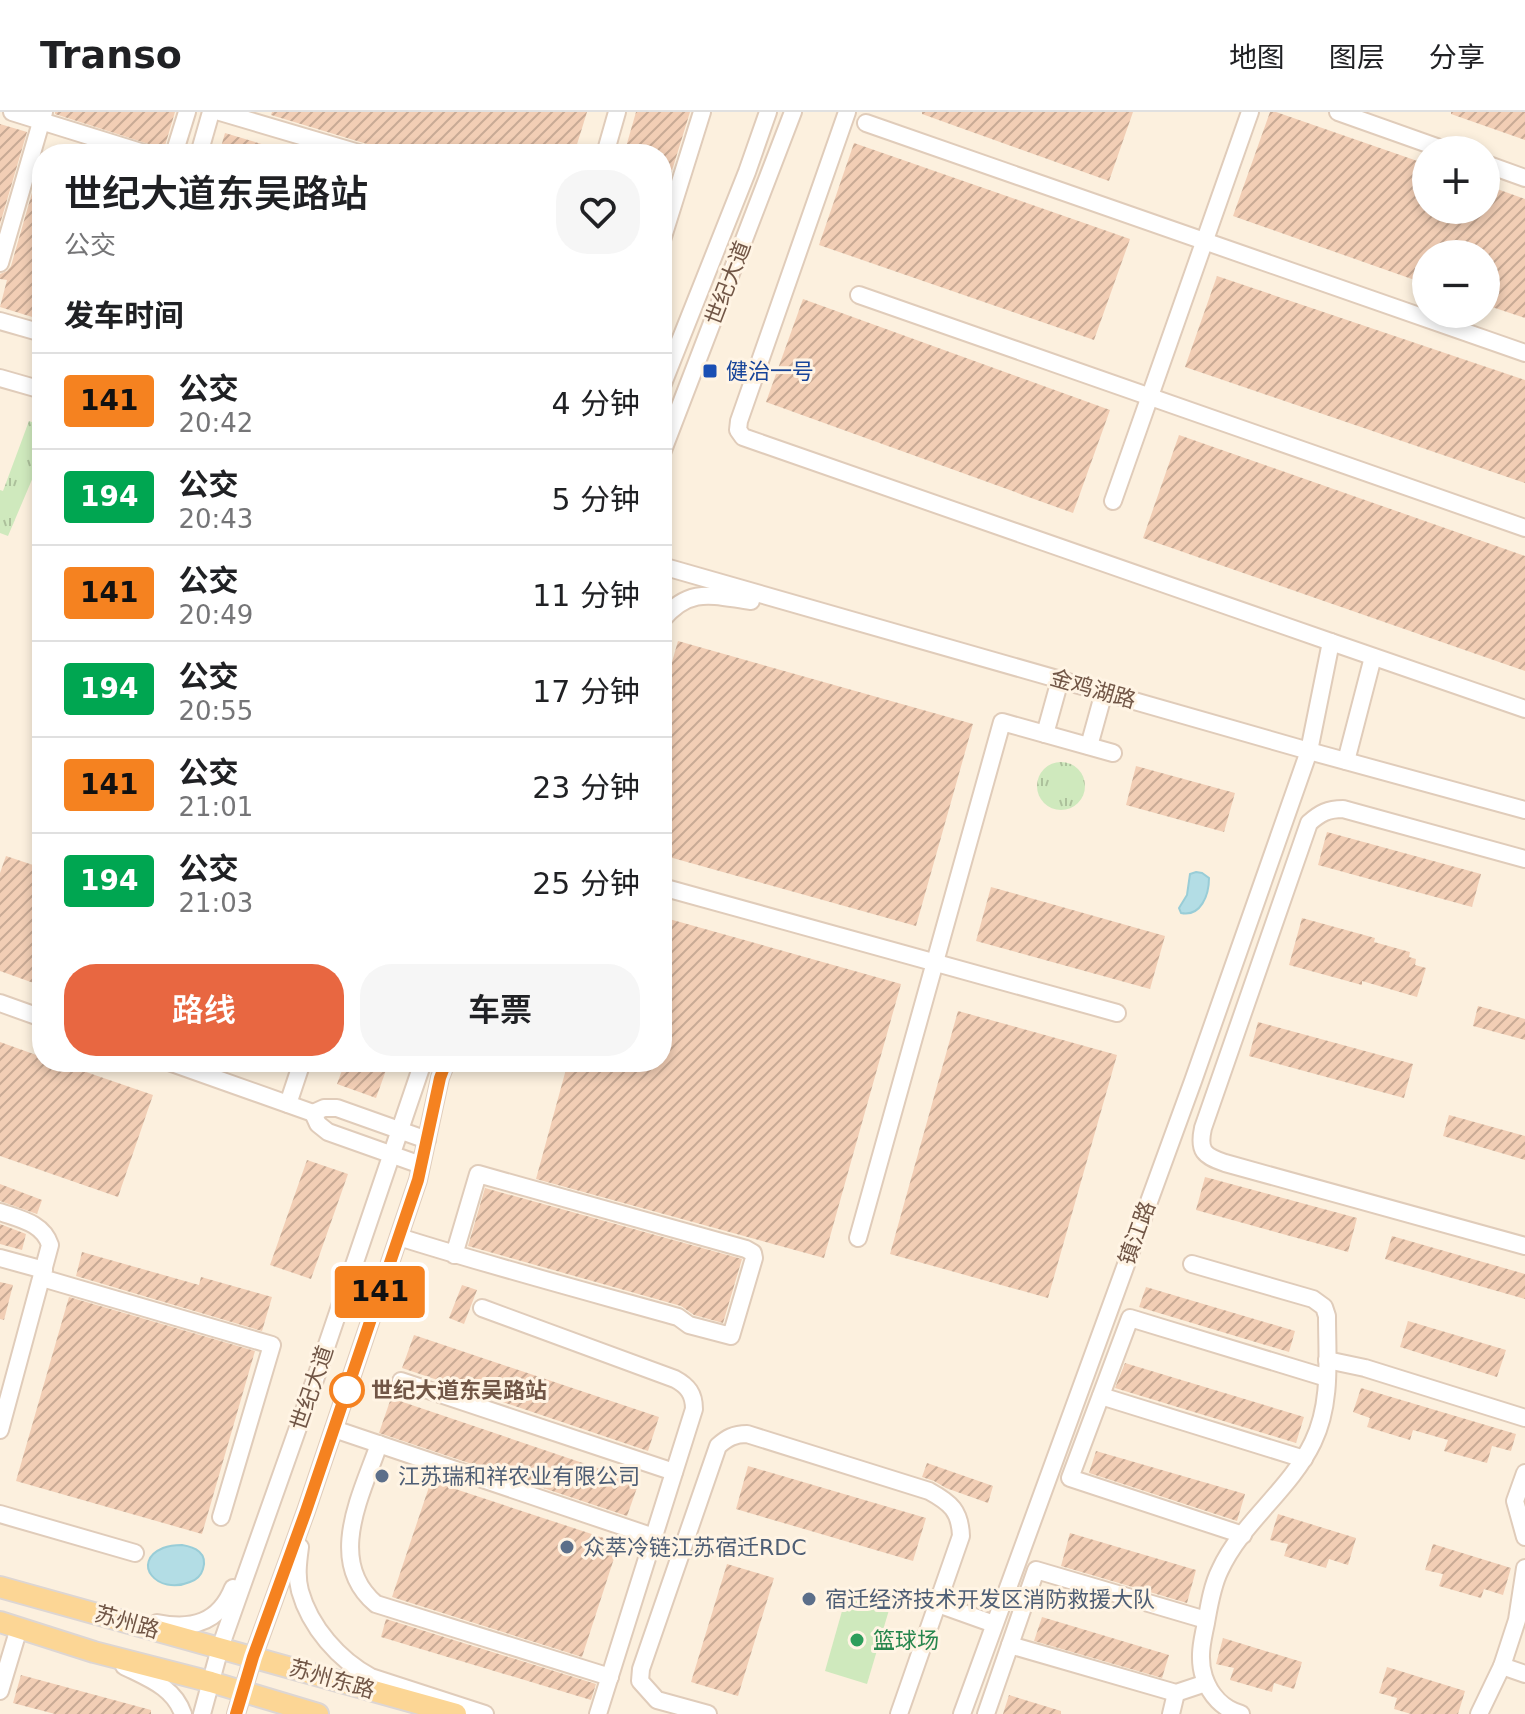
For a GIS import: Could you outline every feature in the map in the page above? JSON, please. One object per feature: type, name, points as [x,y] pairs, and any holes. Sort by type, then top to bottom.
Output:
[{"type":"main road","name":"苏州路","points":[[0,1587],[253,1657]]},
{"type":"main road","name":"苏州路","points":[[10,1625],[94,1652],[242,1692]]},
{"type":"main road","name":"苏州东路","points":[[253,1657],[456,1714]]},
{"type":"main road","name":"苏州东路","points":[[242,1692],[318,1714]]},
{"type":"street","points":[[12,112],[43,116],[120,144]]},
{"type":"street","points":[[177,144],[187,112]]},
{"type":"street","points":[[202,144],[211,112]]},
{"type":"street","points":[[220,112],[328,144]]},
{"type":"street","points":[[608,144],[617,112]]},
{"type":"street","points":[[672,208],[702,112]]},
{"type":"street","name":"世纪大道","points":[[672,361],[768,112]]},
{"type":"street","name":"世纪大道","points":[[672,427],[793,112]]},
{"type":"street","points":[[847,112],[739,421],[738,430],[743,437],[1525,709]]},
{"type":"street","points":[[1113,501],[1250,112]]},
{"type":"street","points":[[1338,112],[1412,138]]},
{"type":"street","points":[[35,144],[43,116]]},
{"type":"street","points":[[866,123],[1525,353]]},
{"type":"street","points":[[0,263],[32,154]]},
{"type":"street","points":[[1500,169],[1525,178]]},
{"type":"street","points":[[859,295],[1525,528]]},
{"type":"street","points":[[0,321],[32,330]]},
{"type":"street","points":[[0,378],[32,387]]},
{"type":"street","name":"金鸡湖路","points":[[672,569],[1525,810]]},
{"type":"street","points":[[672,610],[684,599],[703,595],[803,607]]},
{"type":"street","name":"镇江路","points":[[962,1714],[1193,1081],[1309,751],[1331,642]]},
{"type":"street","points":[[1346,761],[1373,657]]},
{"type":"street","points":[[1045,734],[1060,680]]},
{"type":"street","points":[[1089,746],[1104,692]]},
{"type":"street","points":[[858,1238],[1002,722],[1113,753]]},
{"type":"street","points":[[1525,859],[1343,809],[1331,809],[1319,814],[1309,823],[1200,1141],[1204,1153],[1225,1163],[1525,1246]]},
{"type":"street","points":[[672,890],[1117,1013]]},
{"type":"street","points":[[0,1003],[32,1014]]},
{"type":"street","points":[[197,1072],[313,1113],[324,1108],[337,1108],[427,1140]]},
{"type":"street","points":[[288,1104],[299,1072]]},
{"type":"street","name":"世纪大道","points":[[202,1714],[220,1648],[420,1072]]},
{"type":"street","name":"世纪大道","points":[[236,1714],[399,1237],[444,1072]]},
{"type":"street","points":[[313,1113],[318,1124],[328,1132],[421,1165]]},
{"type":"street","points":[[399,1237],[454,1255],[678,1317],[689,1325],[731,1336],[754,1258],[753,1253],[746,1249],[478,1174],[454,1255]]},
{"type":"street","points":[[0,1212],[41,1229],[50,1245],[6,1382],[0,1430]]},
{"type":"street","points":[[0,1258],[272,1345],[221,1517]]},
{"type":"street","points":[[1192,1264],[1313,1299],[1324,1307],[1327,1316],[1327,1378],[1322,1418],[1314,1440],[1304,1459],[1243,1535],[1220,1570],[1206,1620],[1201,1667],[1208,1689],[1231,1711],[1241,1714]]},
{"type":"street","points":[[482,1308],[675,1379],[690,1390],[694,1400],[694,1409],[598,1714]]},
{"type":"street","points":[[1243,1535],[1070,1478],[1130,1318],[1327,1378]]},
{"type":"street","points":[[1327,1360],[1365,1368],[1525,1418]]},
{"type":"street","points":[[67,1606],[174,1626],[203,1622],[218,1613],[228,1599],[317,1374]]},
{"type":"street","points":[[401,1381],[674,1472]]},
{"type":"street","points":[[1101,1396],[1304,1459]]},
{"type":"street","points":[[334,1429],[654,1537]]},
{"type":"street","points":[[705,1714],[657,1700],[640,1681],[641,1669],[713,1456],[718,1446],[736,1434],[747,1434],[929,1491],[944,1499],[960,1520],[961,1536],[899,1714]]},
{"type":"street","points":[[379,1444],[349,1537],[352,1567],[367,1596],[376,1604],[610,1677]]},
{"type":"street","points":[[1525,1473],[1515,1501],[1525,1537]]},
{"type":"street","points":[[306,1511],[297,1567],[300,1591],[328,1642],[357,1669],[371,1677],[485,1714]]},
{"type":"street","points":[[0,1514],[135,1553]]},
{"type":"street","points":[[1479,1714],[1502,1666],[1517,1620],[1525,1568]]},
{"type":"street","points":[[986,1714],[1036,1570],[1206,1620]]},
{"type":"street","points":[[938,1604],[994,1624]]},
{"type":"street","points":[[0,1691],[10,1625]]},
{"type":"street","points":[[1010,1645],[1176,1693],[1206,1683]]},
{"type":"street","points":[[94,1652],[155,1681],[171,1693],[183,1714]]},
{"type":"street","points":[[1502,1666],[1525,1674]]},
{"type":"street","points":[[1171,1714],[1176,1693]]},
{"type":"green space","points":[[29,421],[32,422],[32,480],[8,536],[0,533],[0,490],[3,491]]},
{"type":"green space","points":[[1061,762],[1078,769],[1085,786],[1078,803],[1061,810],[1044,803],[1037,786],[1044,769]]},
{"type":"green space","name":"篮球场","points":[[846,1597],[889,1610],[867,1684],[825,1671]]},
{"type":"water","points":[[1196,872],[1209,878],[1205,898],[1194,912],[1181,913],[1179,908],[1187,895],[1190,874]]},
{"type":"water","points":[[182,1545],[196,1549],[202,1555],[204,1563],[201,1574],[192,1581],[178,1585],[158,1581],[148,1569],[153,1554],[165,1547]]},
{"type":"building","points":[[175,112],[165,144],[148,144],[55,114]]},
{"type":"building","points":[[272,112],[587,112],[577,144],[367,144],[271,115]]},
{"type":"building","points":[[636,112],[690,112],[672,170],[672,144],[627,144]]},
{"type":"building","points":[[922,112],[1133,112],[1109,181]]},
{"type":"building","points":[[1270,112],[1412,159],[1412,224],[1500,224],[1500,190],[1525,199],[1525,318],[1500,310],[1500,240],[1412,240],[1412,279],[1233,216]]},
{"type":"building","points":[[1525,112],[1525,140],[1451,114]]},
{"type":"building","points":[[0,124],[27,132],[0,224]]},
{"type":"building","points":[[225,133],[262,144],[222,144]]},
{"type":"building","points":[[854,143],[1130,239],[1094,340],[819,245]]},
{"type":"building","points":[[32,193],[32,317],[0,307],[7,280],[0,279],[0,274],[11,266]]},
{"type":"building","points":[[1217,276],[1525,380],[1525,483],[1185,367]]},
{"type":"building","points":[[803,299],[1110,410],[1073,513],[766,402]]},
{"type":"building","points":[[1179,435],[1525,556],[1525,671],[1143,538]]},
{"type":"building","points":[[678,641],[973,724],[916,926],[672,858],[672,662]]},
{"type":"building","points":[[1136,766],[1235,793],[1224,832],[1126,805]]},
{"type":"building","points":[[1327,832],[1481,874],[1472,907],[1318,865]]},
{"type":"building","points":[[6,856],[32,865],[32,982],[0,971],[0,873]]},
{"type":"building","points":[[991,887],[1165,936],[1150,989],[976,941]]},
{"type":"building","points":[[1302,918],[1375,938],[1374,942],[1410,952],[1409,957],[1416,959],[1415,965],[1426,968],[1417,997],[1289,965]]},
{"type":"building","points":[[672,920],[901,984],[824,1258],[536,1179],[565,1072],[672,1072]]},
{"type":"building","points":[[1478,1006],[1525,1019],[1525,1040],[1473,1026]]},
{"type":"building","points":[[958,1011],[1117,1055],[1048,1298],[890,1254]]},
{"type":"building","points":[[1258,1022],[1413,1064],[1404,1098],[1249,1056]]},
{"type":"building","points":[[0,1042],[32,1053],[32,1072],[86,1072],[153,1095],[118,1197],[0,1156]]},
{"type":"building","points":[[341,1072],[385,1072],[376,1098],[337,1084]]},
{"type":"building","points":[[1449,1115],[1525,1136],[1525,1160],[1443,1136]]},
{"type":"building","points":[[307,1160],[348,1174],[311,1279],[270,1265]]},
{"type":"building","points":[[1205,1177],[1357,1218],[1348,1252],[1196,1210]]},
{"type":"building","points":[[0,1184],[42,1200],[37,1214],[0,1201]]},
{"type":"building","points":[[485,1188],[742,1259],[723,1323],[694,1315],[681,1306],[468,1246]]},
{"type":"building","points":[[0,1224],[26,1234],[22,1250],[0,1244]]},
{"type":"building","points":[[1392,1236],[1525,1274],[1525,1299],[1385,1259]]},
{"type":"building","points":[[82,1252],[199,1285],[201,1277],[272,1297],[262,1331],[76,1276]]},
{"type":"building","points":[[0,1282],[13,1285],[4,1320],[0,1319]]},
{"type":"building","points":[[462,1285],[477,1290],[464,1324],[449,1318]]},
{"type":"building","points":[[1146,1287],[1295,1331],[1289,1352],[1139,1307]]},
{"type":"building","points":[[69,1297],[255,1351],[202,1534],[16,1481]]},
{"type":"building","points":[[1408,1321],[1506,1350],[1497,1377],[1400,1347]]},
{"type":"building","points":[[414,1335],[659,1417],[648,1451],[402,1368]]},
{"type":"building","points":[[1125,1363],[1304,1417],[1296,1443],[1115,1388]]},
{"type":"building","points":[[1361,1388],[1516,1434],[1511,1451],[1492,1446],[1487,1463],[1444,1451],[1448,1440],[1413,1430],[1410,1440],[1367,1427],[1370,1418],[1353,1412]]},
{"type":"building","points":[[391,1398],[639,1482],[627,1516],[379,1433]]},
{"type":"building","points":[[1096,1451],[1245,1494],[1237,1521],[1089,1473]]},
{"type":"building","points":[[927,1463],[993,1486],[988,1503],[922,1477]]},
{"type":"building","points":[[748,1466],[926,1518],[913,1561],[736,1509]]},
{"type":"building","points":[[431,1481],[619,1543],[582,1657],[392,1597]]},
{"type":"building","points":[[1278,1514],[1356,1538],[1348,1565],[1329,1559],[1326,1568],[1284,1556],[1288,1544],[1270,1540]]},
{"type":"building","points":[[1070,1533],[1196,1570],[1187,1603],[1061,1566]]},
{"type":"building","points":[[1433,1544],[1511,1568],[1503,1595],[1484,1589],[1481,1598],[1439,1586],[1443,1574],[1425,1570]]},
{"type":"building","points":[[727,1564],[774,1578],[738,1696],[691,1682]]},
{"type":"building","points":[[1042,1617],[1169,1655],[1162,1678],[1034,1641]]},
{"type":"building","points":[[386,1619],[596,1684],[591,1700],[381,1637]]},
{"type":"building","points":[[1223,1638],[1302,1662],[1294,1689],[1274,1683],[1272,1692],[1230,1680],[1234,1668],[1216,1664]]},
{"type":"building","points":[[1387,1667],[1465,1691],[1458,1714],[1411,1714],[1394,1709],[1397,1698],[1379,1693]]},
{"type":"building","points":[[21,1675],[151,1710],[151,1714],[55,1714],[13,1703]]},
{"type":"building","points":[[1009,1695],[1061,1711],[1061,1714],[1003,1714]]},
{"type":"bus line","name":"141","points":[[236,1714],[418,1180],[442,1072]]},
{"type":"place","name":"健治一号","points":[[710,371]]},
{"type":"place","name":"世纪大道东吴路站","points":[[347,1390]]},
{"type":"place","name":"江苏瑞和祥农业有限公司","points":[[382,1476]]},
{"type":"place","name":"众萃冷链江苏宿迁RDC","points":[[567,1547]]},
{"type":"place","name":"宿迁经济技术开发区消防救援大队","points":[[809,1599]]},
{"type":"place","name":"篮球场","points":[[857,1640]]}]
